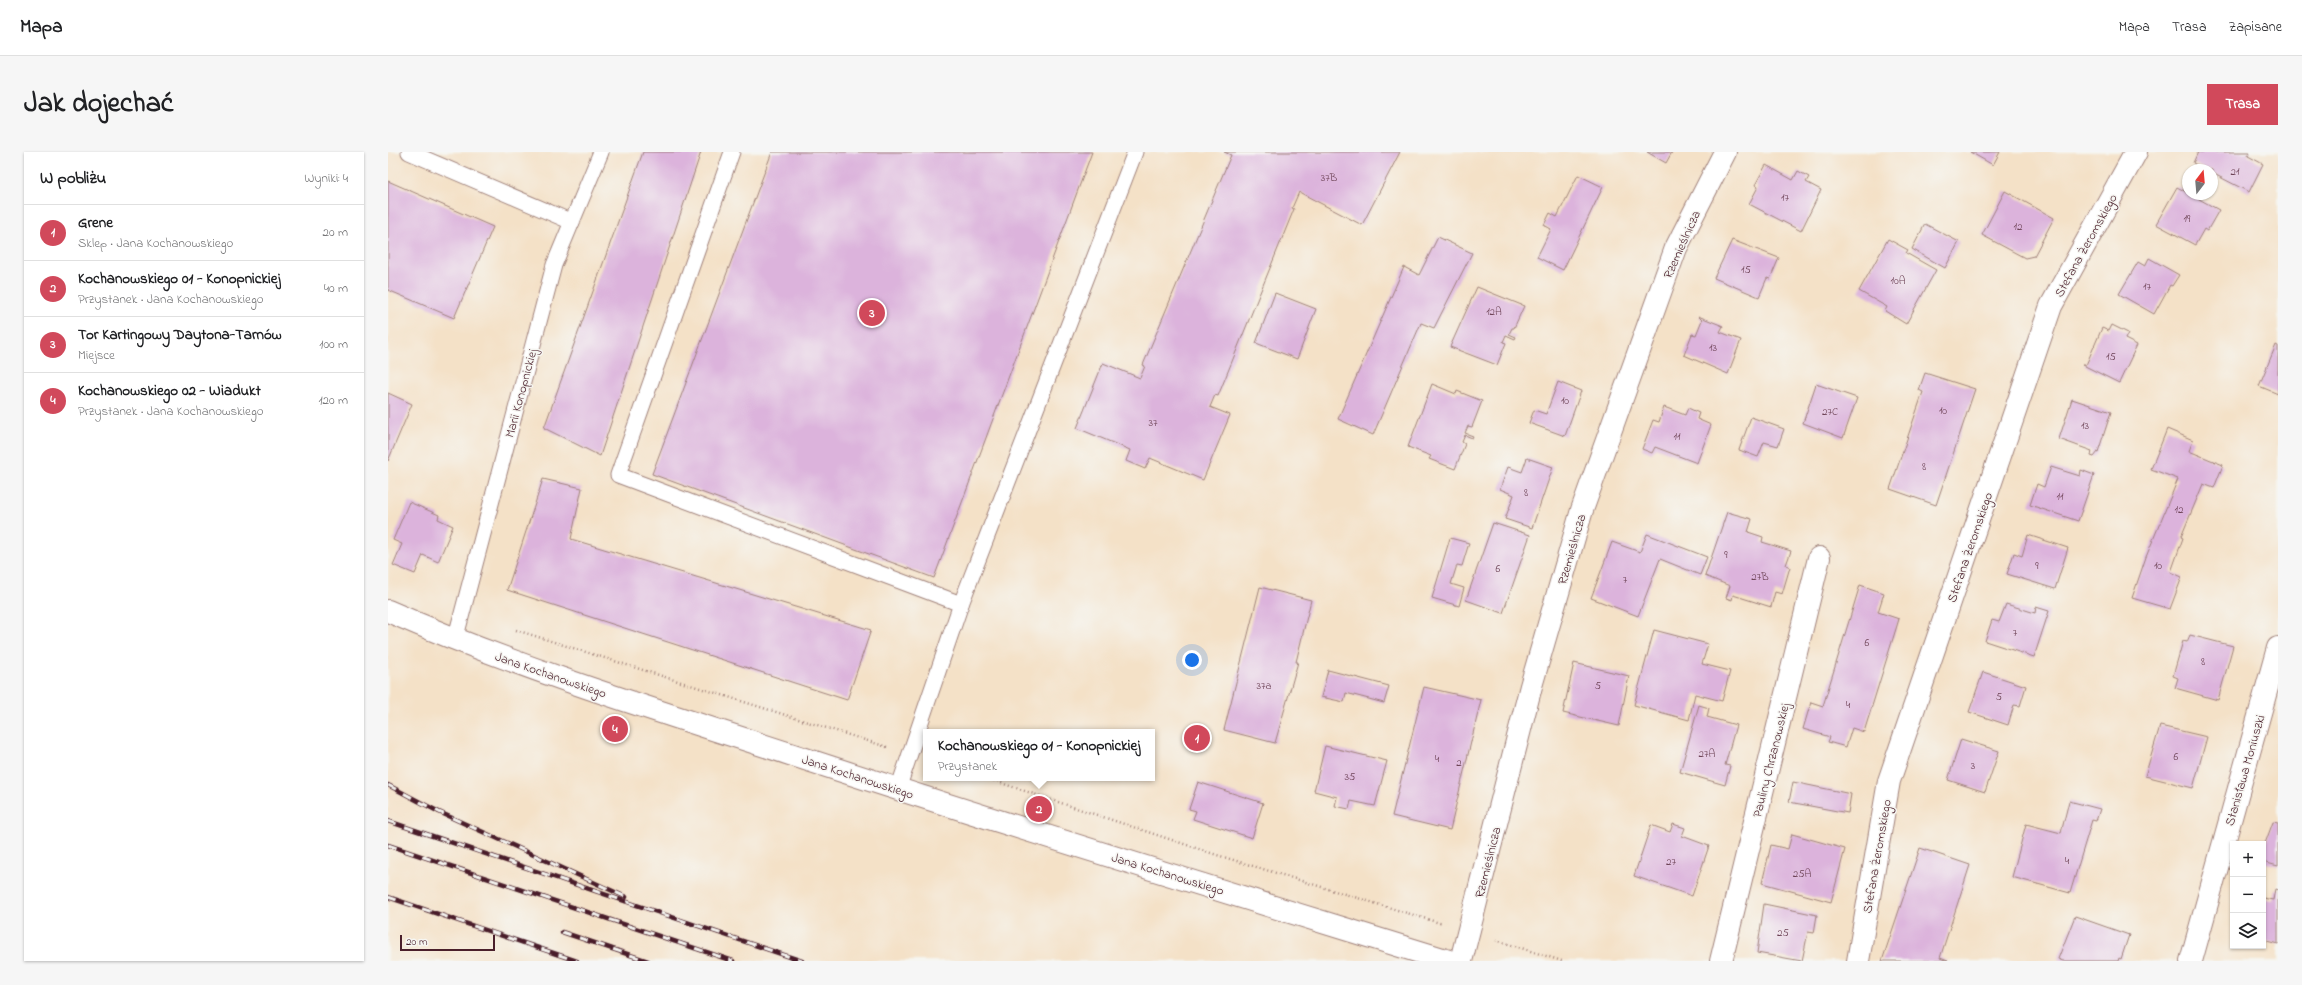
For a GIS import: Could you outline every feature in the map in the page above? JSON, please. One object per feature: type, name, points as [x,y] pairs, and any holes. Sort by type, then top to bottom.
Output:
[{"type":"street","name":"Rzemieślnicza","points":[[1462,961],[1531,686],[1582,510],[1676,248],[1725,152]]},
{"type":"street","name":"Stefana Żeromskiego","points":[[1858,961],[1889,781],[2048,314],[2136,152]]},
{"type":"street","name":"Pauliny Chrzanowskiej","points":[[1721,961],[1819,558]]},
{"type":"street","name":"Jana Kochanowskiego","points":[[388,611],[455,640],[726,734],[1449,961]]},
{"type":"street","name":"Stanisława Moniuszki","points":[[2191,961],[2278,648]]},
{"type":"lane","points":[[409,152],[572,222]]},
{"type":"lane","name":"Marii Konopnickiej","points":[[455,640],[554,265],[601,152]]},
{"type":"lane","points":[[732,152],[618,474],[960,604]]},
{"type":"lane","points":[[898,789],[960,604],[1135,152]]},
{"type":"path","points":[[510,628],[748,705],[910,754]]},
{"type":"path","points":[[995,781],[1217,854],[1562,961]]},
{"type":"building","points":[[643,152],[701,152],[600,456],[544,428]]},
{"type":"building","points":[[772,152],[1092,152],[934,578],[652,474]]},
{"type":"building","points":[[1224,152],[1400,152],[1362,225],[1299,192],[1292,208],[1294,209],[1218,396],[1215,395],[1210,407],[1230,415],[1203,480],[1150,458],[1145,469],[1126,461],[1130,450],[1077,428],[1103,363],[1140,378],[1145,366],[1143,365],[1231,155]]},
{"type":"building","points":[[1647,152],[1672,152],[1666,163]]},
{"type":"building","points":[[1970,152],[2000,152],[1993,165]]},
{"type":"building","points":[[2198,152],[2250,152],[2248,156],[2263,164],[2249,192],[2218,176],[2218,164],[2193,163]]},
{"type":"building","points":[[1766,165],[1793,180],[1798,171],[1809,177],[1806,182],[1821,190],[1801,231],[1749,204],[1758,187],[1755,185]]},
{"type":"building","points":[[1578,175],[1603,187],[1563,270],[1537,257],[1551,229],[1544,225],[1550,213],[1557,217]]},
{"type":"building","points":[[388,181],[493,227],[454,318],[388,290]]},
{"type":"building","points":[[2177,187],[2182,190],[2182,200],[2201,200],[2219,210],[2207,231],[2204,229],[2195,245],[2156,224]]},
{"type":"building","points":[[2005,191],[2054,218],[2034,256],[2025,258],[1982,235]]},
{"type":"building","points":[[1925,224],[1959,242],[1945,268],[1912,249]]},
{"type":"building","points":[[1438,237],[1472,253],[1434,328],[1421,323],[1373,435],[1338,419],[1404,267],[1419,275]]},
{"type":"building","points":[[1888,239],[1908,250],[1906,253],[1936,270],[1906,324],[1885,311],[1887,307],[1859,291]]},
{"type":"building","points":[[1732,240],[1779,258],[1770,279],[1767,278],[1759,297],[1714,278]]},
{"type":"building","points":[[2149,258],[2179,275],[2172,286],[2170,285],[2154,314],[2119,294],[2138,262],[2145,266]]},
{"type":"building","points":[[1477,287],[1524,306],[1514,328],[1512,328],[1509,334],[1516,337],[1515,339],[1506,335],[1503,342],[1506,343],[1497,365],[1450,347]]},
{"type":"building","points":[[1275,293],[1316,309],[1297,359],[1256,343]]},
{"type":"building","points":[[1698,316],[1723,326],[1720,332],[1741,340],[1728,374],[1684,355],[1692,334],[1696,335],[1702,320]]},
{"type":"building","points":[[2112,325],[2128,333],[2125,339],[2137,345],[2119,383],[2083,365],[2086,365],[2102,328],[2109,331]]},
{"type":"building","points":[[2276,345],[2278,346],[2278,394],[2259,386]]},
{"type":"building","points":[[1925,373],[1975,389],[1936,505],[1890,489],[1923,392],[1919,390]]},
{"type":"building","points":[[1558,382],[1581,391],[1565,436],[1529,423],[1534,410],[1546,414]]},
{"type":"building","points":[[1432,384],[1456,394],[1457,391],[1482,401],[1472,427],[1468,426],[1465,433],[1473,436],[1472,438],[1465,435],[1462,442],[1465,444],[1455,469],[1429,459],[1431,456],[1408,447]]},
{"type":"building","points":[[1816,384],[1857,398],[1843,438],[1803,423]]},
{"type":"building","points":[[388,393],[412,404],[388,461]]},
{"type":"building","points":[[2072,399],[2111,412],[2098,452],[2094,457],[2091,456],[2092,451],[2059,439]]},
{"type":"building","points":[[1664,407],[1685,415],[1688,408],[1699,413],[1697,419],[1711,425],[1697,463],[1655,447],[1652,453],[1642,449],[1653,420],[1659,422]]},
{"type":"building","points":[[1751,417],[1784,429],[1778,446],[1764,442],[1758,457],[1739,450]]},
{"type":"building","points":[[2167,429],[2193,440],[2189,451],[2223,465],[2214,488],[2203,484],[2181,537],[2183,538],[2171,572],[2182,577],[2170,609],[2132,598],[2146,557],[2178,479],[2151,469]]},
{"type":"building","points":[[1527,458],[1553,467],[1532,528],[1505,519],[1514,495],[1500,489],[1508,467],[1522,472]]},
{"type":"building","points":[[2051,467],[2080,476],[2081,470],[2094,475],[2078,521],[2030,505],[2037,484],[2044,487]]},
{"type":"building","points":[[543,479],[582,488],[571,539],[871,630],[847,700],[507,590]]},
{"type":"building","points":[[409,502],[439,515],[438,519],[453,526],[438,562],[423,555],[415,574],[393,565],[402,544],[393,540]]},
{"type":"building","points":[[1727,512],[1752,519],[1748,532],[1763,537],[1762,542],[1791,551],[1786,565],[1790,567],[1782,594],[1775,592],[1771,607],[1733,595],[1732,600],[1726,598],[1730,586],[1705,576]]},
{"type":"building","points":[[1493,523],[1530,535],[1503,613],[1466,600]]},
{"type":"building","points":[[1647,534],[1707,557],[1700,575],[1660,559],[1638,616],[1591,598],[1612,542],[1640,552]]},
{"type":"building","points":[[2028,535],[2068,548],[2055,589],[2007,574],[2014,553],[2022,556]]},
{"type":"building","points":[[1450,538],[1469,543],[1462,566],[1457,565],[1451,584],[1464,588],[1459,606],[1432,598]]},
{"type":"building","points":[[1860,585],[1884,593],[1878,612],[1899,619],[1864,732],[1852,728],[1846,747],[1828,742],[1830,737],[1803,729],[1811,702],[1823,706]]},
{"type":"building","points":[[1260,587],[1311,600],[1296,662],[1298,662],[1275,743],[1224,730]]},
{"type":"building","points":[[2006,604],[2035,613],[2036,607],[2049,611],[2034,657],[1985,641],[1992,620],[1999,622]]},
{"type":"building","points":[[1654,630],[1708,644],[1702,664],[1730,671],[1722,701],[1695,694],[1689,720],[1634,705]]},
{"type":"building","points":[[2190,635],[2233,646],[2218,700],[2175,688],[2178,678],[2173,676],[2183,641],[2187,642]]},
{"type":"building","points":[[1574,663],[1629,676],[1619,726],[1563,713]]},
{"type":"building","points":[[1328,670],[1389,686],[1384,703],[1346,693],[1344,702],[1321,697]]},
{"type":"building","points":[[1983,672],[2026,686],[2020,706],[2014,705],[2008,725],[1969,712]]},
{"type":"building","points":[[1424,687],[1481,700],[1450,830],[1392,816]]},
{"type":"building","points":[[1699,705],[1709,708],[1707,717],[1736,725],[1725,765],[1730,766],[1725,785],[1680,772]]},
{"type":"building","points":[[2160,726],[2207,737],[2193,788],[2145,776]]},
{"type":"building","points":[[1961,739],[1999,751],[1985,792],[1948,780]]},
{"type":"building","points":[[1325,746],[1387,761],[1375,806],[1351,801],[1349,809],[1335,806],[1337,797],[1314,791]]},
{"type":"building","points":[[1198,782],[1263,803],[1252,838],[1193,819],[1196,811],[1189,809]]},
{"type":"building","points":[[1793,782],[1851,794],[1848,813],[1789,802]]},
{"type":"building","points":[[2069,801],[2100,809],[2096,821],[2092,820],[2070,893],[2012,877],[2026,824],[2061,833]]},
{"type":"building","points":[[2273,822],[2278,823],[2278,866],[2266,863],[2266,841]]},
{"type":"building","points":[[1673,824],[1685,828],[1682,836],[1709,846],[1692,896],[1634,876],[1651,825],[1670,832]]},
{"type":"building","points":[[1792,834],[1845,849],[1831,902],[1762,883],[1771,845],[1788,849]]},
{"type":"building","points":[[1920,848],[1970,865],[1940,958],[1948,961],[1882,961]]},
{"type":"building","points":[[2275,889],[2278,890],[2278,944],[2266,941],[2266,899],[2273,900]]},
{"type":"building","points":[[1764,904],[1817,915],[1814,933],[1808,932],[1802,961],[1757,953]]},
{"type":"building","points":[[2075,916],[2129,935],[2121,959],[2119,958],[2118,961],[2063,961],[2058,959]]},
{"type":"railway","points":[[388,785],[439,812],[626,897]]},
{"type":"railway","points":[[388,821],[802,961]]},
{"type":"railway","points":[[388,845],[733,961]]},
{"type":"railway","points":[[388,897],[577,961]]},
{"type":"railway","points":[[562,932],[648,961]]},
{"type":"place","name":"Tor Kartingowy Daytona-Tarnów","points":[[872,313]]},
{"type":"place","name":"Kochanowskiego 02 - Wiadukt","points":[[615,729]]},
{"type":"place","name":"Grene","points":[[1197,738]]},
{"type":"place","name":"Kochanowskiego 01 - Konopnickiej","points":[[1039,809]]}]
